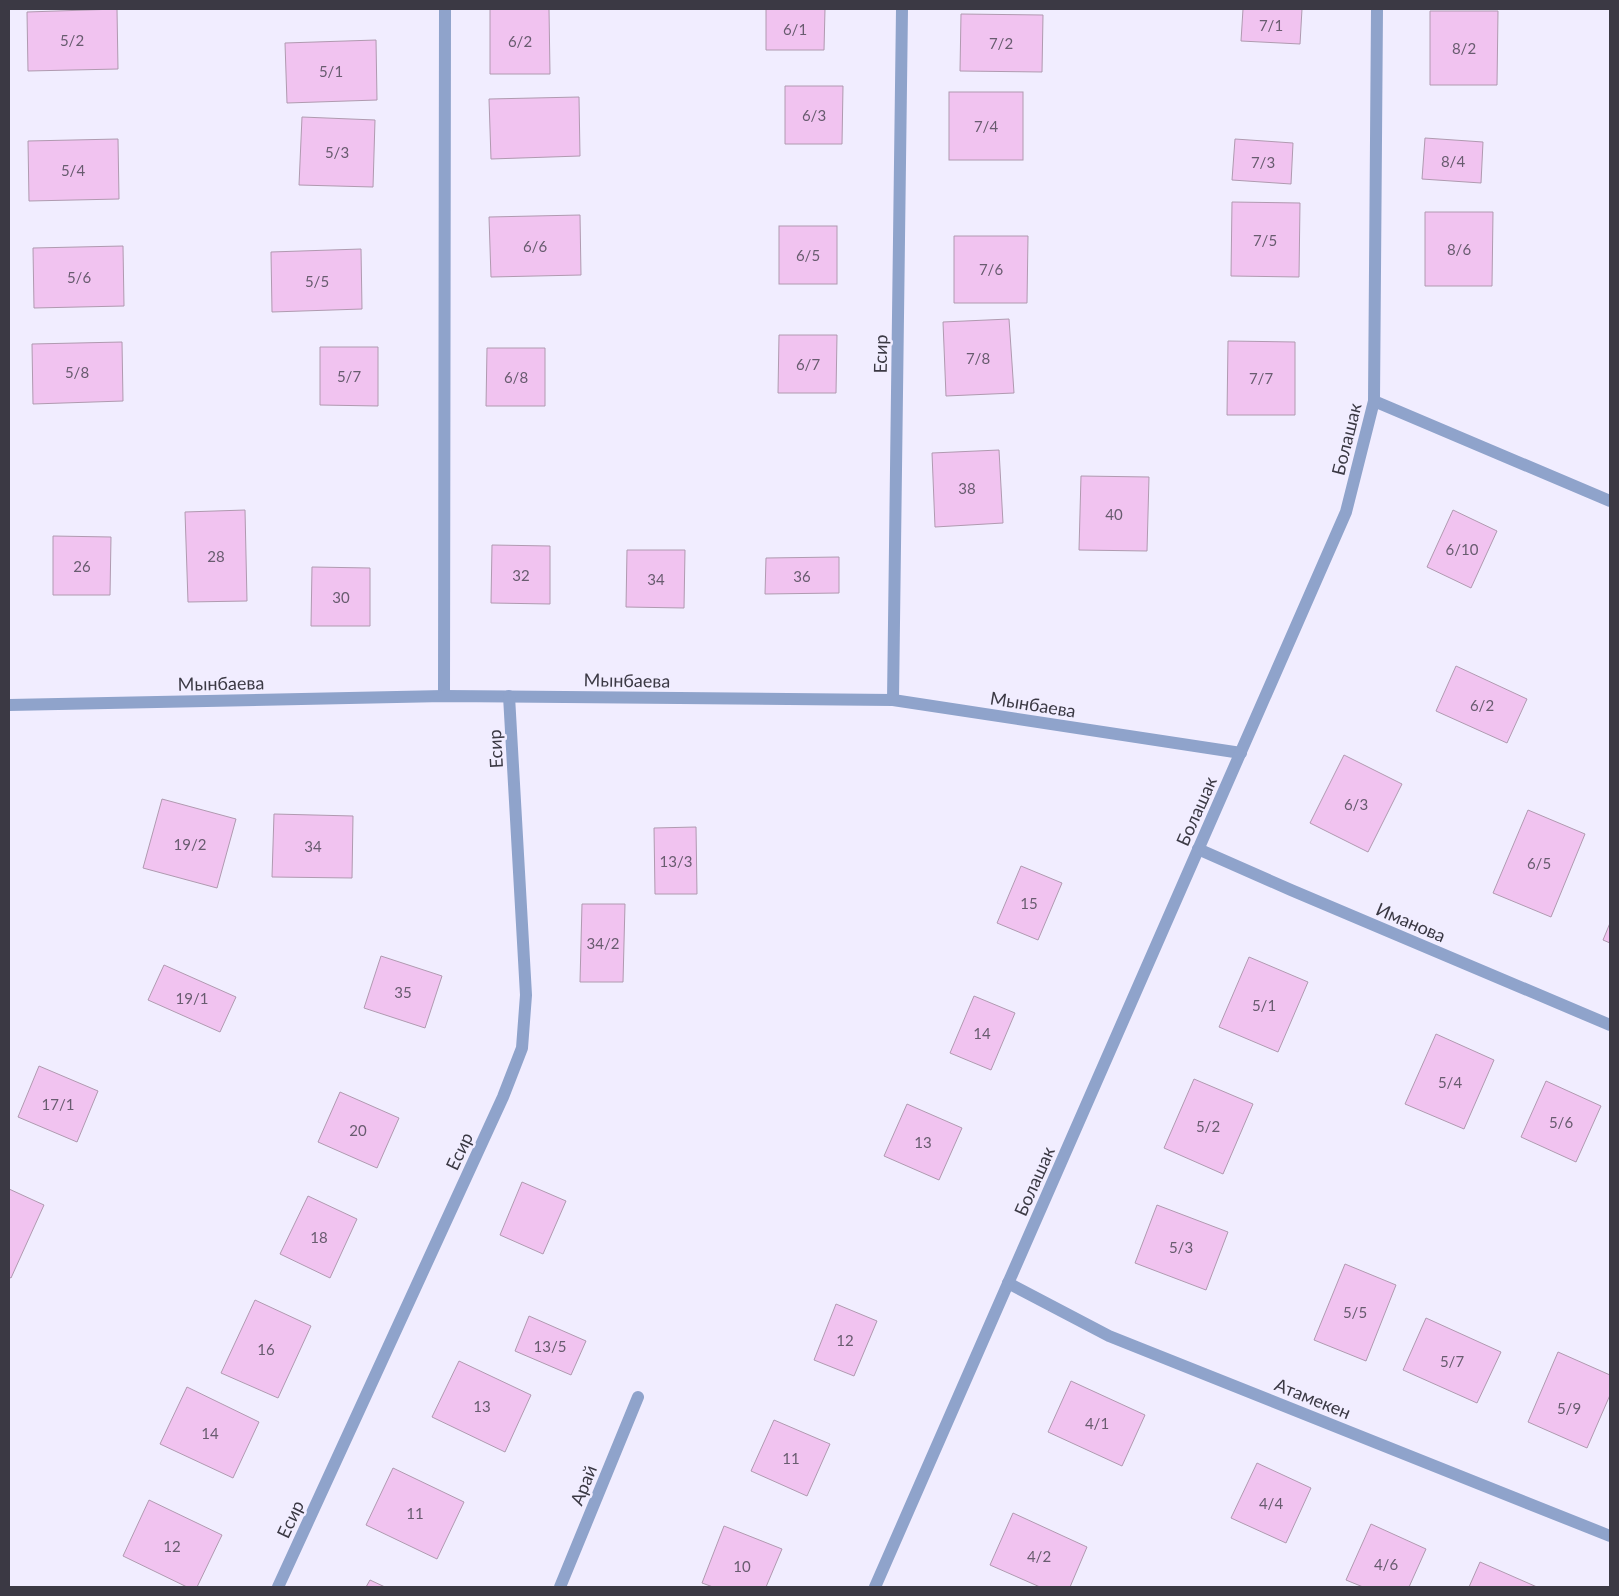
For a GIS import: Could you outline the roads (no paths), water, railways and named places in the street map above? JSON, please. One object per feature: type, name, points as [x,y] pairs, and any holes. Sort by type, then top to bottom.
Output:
[{"type":"street","points":[[444,696],[445,9]]},
{"type":"street","name":"Есир","points":[[893,700],[902,9]]},
{"type":"street","name":"Болашак","points":[[875,1587],[1346,512],[1374,401],[1377,9]]},
{"type":"street","points":[[1374,401],[1610,501]]},
{"type":"street","name":"Мынбаева","points":[[9,705],[444,696],[893,700],[1241,753]]},
{"type":"street","name":"Есир","points":[[278,1587],[503,1096],[522,1048],[526,996],[509,696]]},
{"type":"street","name":"Иманова","points":[[1198,849],[1610,1024]]},
{"type":"street","name":"Атамекен","points":[[1008,1283],[1109,1336],[1610,1536]]},
{"type":"street","name":"Арай","points":[[560,1587],[638,1397]]}]
